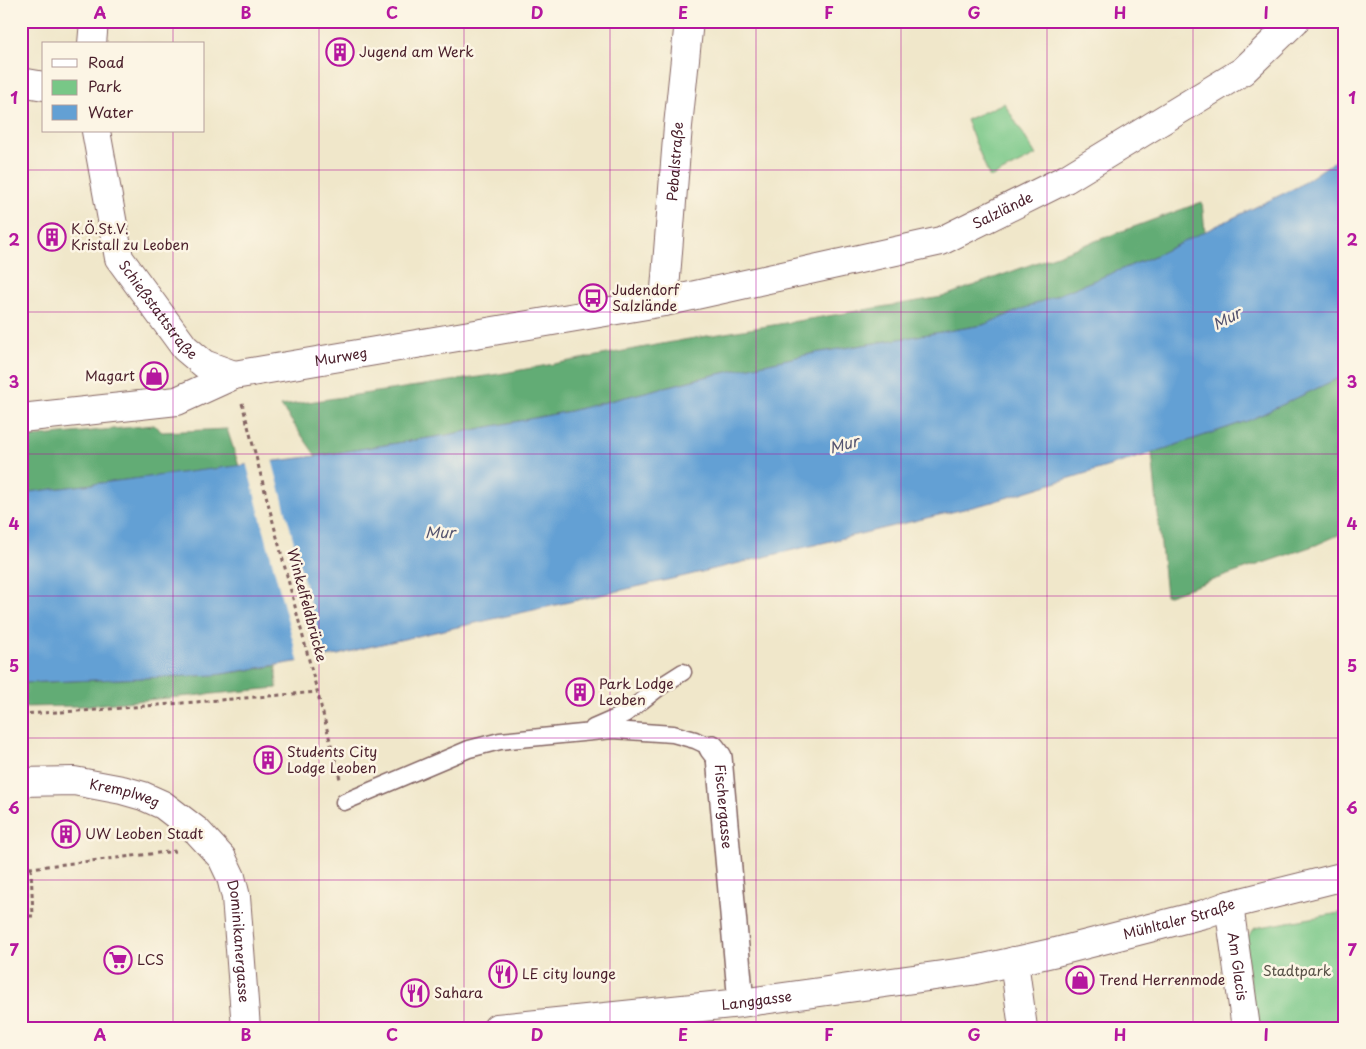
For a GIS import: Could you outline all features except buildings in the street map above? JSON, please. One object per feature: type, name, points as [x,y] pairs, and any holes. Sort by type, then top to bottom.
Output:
[{"type":"street","points":[[92,42],[94,21]]},
{"type":"street","name":"Pebalstraße","points":[[664,302],[678,126],[690,21]]},
{"type":"street","name":"Salzlände","points":[[664,302],[941,241],[1066,179],[1243,71],[1295,21]]},
{"type":"street","points":[[21,82],[42,86]]},
{"type":"street","name":"Schießstattstraße","points":[[96,132],[119,258],[185,348],[204,364],[234,375]]},
{"type":"street","name":"Murweg","points":[[21,418],[177,401],[234,375],[664,302]]},
{"type":"street","name":"Fischergasse","points":[[712,748],[719,758],[741,1003]]},
{"type":"street","name":"Kremplweg","points":[[21,782],[74,781],[143,796],[163,805],[179,816],[197,831],[216,852]]},
{"type":"street","name":"Dominikanergasse","points":[[216,852],[231,877],[236,897],[246,1027]]},
{"type":"street","name":"Mühltaler Straße","points":[[1014,961],[1093,943],[1204,914],[1229,905],[1345,876]]},
{"type":"street","name":"Am Glacis","points":[[1229,905],[1246,1028]]},
{"type":"street","points":[[1014,961],[1023,1028]]},
{"type":"street","name":"Langgasse","points":[[497,1028],[589,1023],[971,971],[1014,961]]},
{"type":"lane","name":"Fischergasse","points":[[580,734],[625,714],[661,686],[683,672]]},
{"type":"lane","name":"Fischergasse","points":[[344,802],[469,749],[500,741],[613,730],[673,734],[695,740],[712,748]]},
{"type":"path","name":"Winkelfeldbrücke","points":[[234,375],[252,436],[340,779]]},
{"type":"path","points":[[21,714],[97,710],[318,692]]},
{"type":"path","points":[[21,869],[216,852]]},
{"type":"path","points":[[21,916],[33,916],[31,868]]},
{"type":"green space","points":[[1004,103],[1036,155],[990,178],[966,120]]},
{"type":"green space","points":[[1202,202],[1205,232],[1152,257],[983,325],[815,353],[709,376],[570,411],[447,435],[316,456],[281,406],[499,374],[689,339],[942,297]]},
{"type":"green space","points":[[1345,375],[1345,532],[1316,545],[1166,596],[1152,453],[1250,420]]},
{"type":"green space","points":[[154,425],[162,432],[227,429],[239,466],[21,493],[21,438]]},
{"type":"green space","points":[[276,666],[277,688],[81,706],[21,707],[21,683],[216,675]]},
{"type":"green space","name":"Stadtpark","points":[[1345,912],[1345,1028],[1256,1028],[1244,941],[1255,928]]},
{"type":"water","name":"Mur","points":[[1345,154],[1345,375],[1250,420],[1152,453],[989,503],[685,576],[338,655],[216,675],[21,683],[21,493],[316,456],[447,435],[570,411],[709,376],[815,353],[983,325],[1152,257],[1297,187]]},
{"type":"pier","points":[[272,459],[325,660],[299,664],[246,462]]},
{"type":"place","name":"Jugend am Werk","points":[[340,52]]},
{"type":"place","name":"K.Ö.St.V. Kristall zu Leoben","points":[[52,237]]},
{"type":"place","name":"Judendorf Salzlände","points":[[593,298]]},
{"type":"place","name":"Magart","points":[[154,376]]},
{"type":"place","name":"Park Lodge Leoben","points":[[580,692]]},
{"type":"place","name":"Students City Lodge Leoben","points":[[268,760]]},
{"type":"place","name":"UW Leoben Stadt","points":[[66,834]]},
{"type":"place","name":"LCS","points":[[118,960]]},
{"type":"place","name":"LE city lounge","points":[[503,974]]},
{"type":"place","name":"Trend Herrenmode","points":[[1080,980]]},
{"type":"place","name":"Sahara","points":[[415,993]]}]
